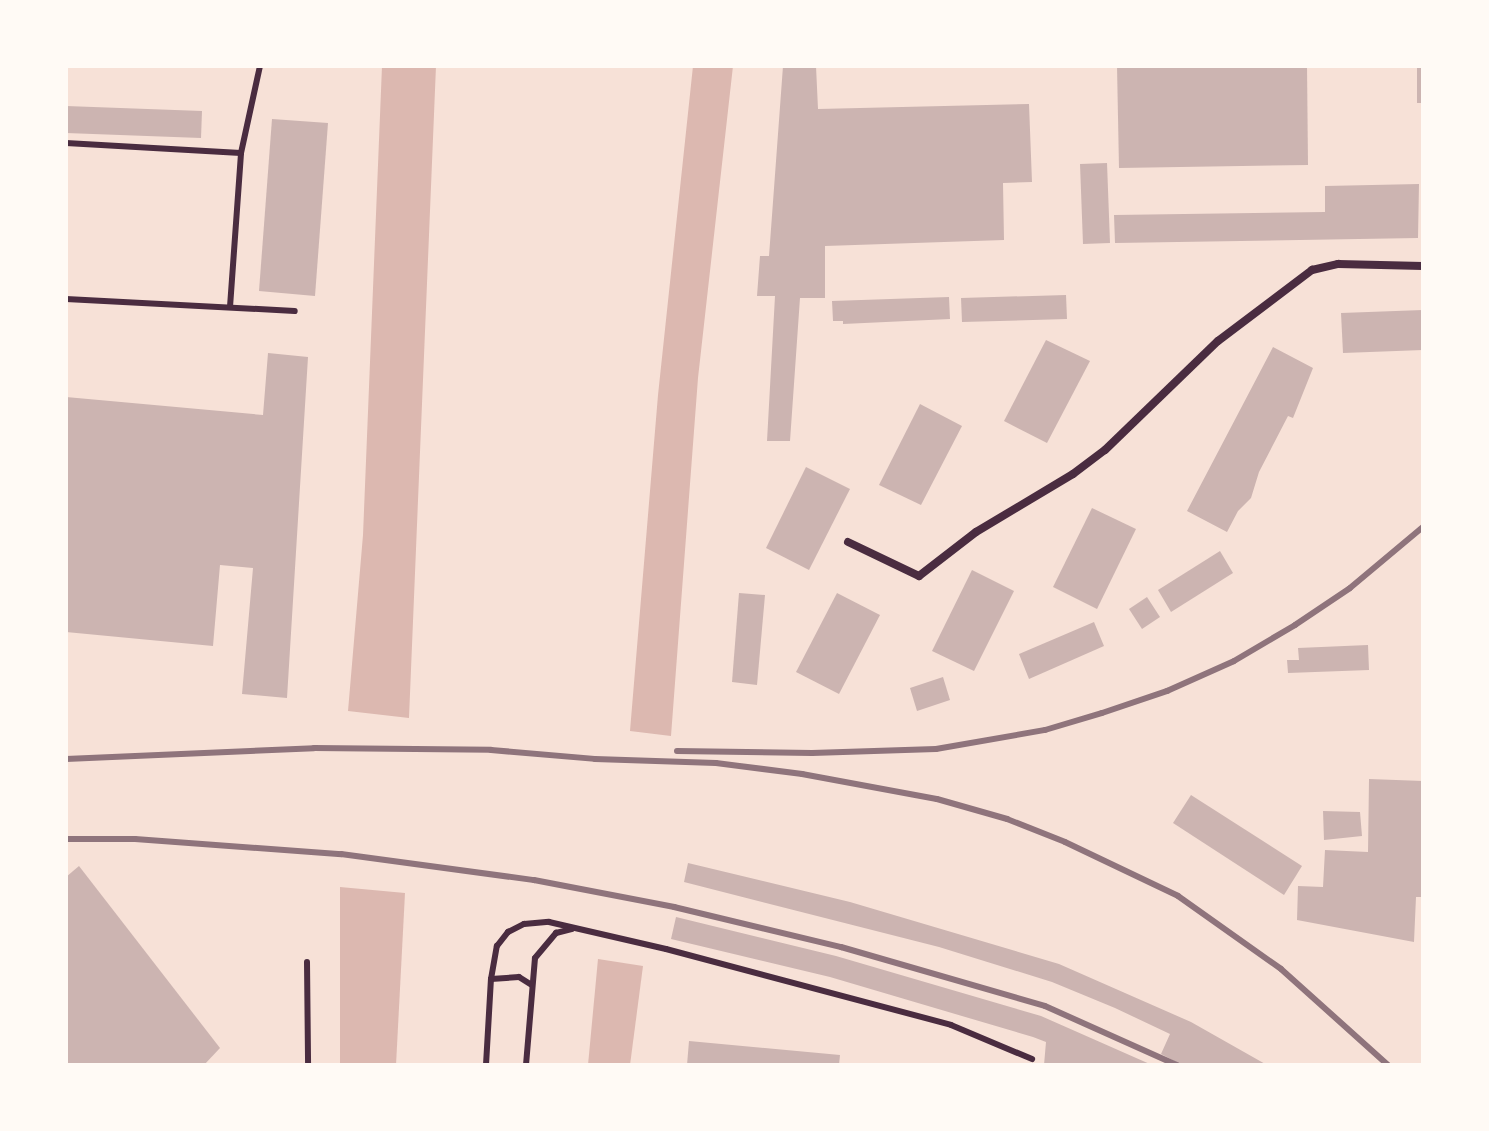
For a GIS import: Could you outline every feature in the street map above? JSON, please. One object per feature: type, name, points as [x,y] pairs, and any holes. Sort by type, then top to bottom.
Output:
[{"type":"street","points":[[848,542],[919,576],[976,532],[1073,474],[1105,450],[1218,341],[1312,270],[1338,264],[1423,266]]},
{"type":"lane","points":[[230,307],[241,153],[260,66]]},
{"type":"lane","points":[[66,143],[241,153]]},
{"type":"lane","points":[[66,299],[295,311]]},
{"type":"lane","points":[[486,1065],[491,979],[497,946],[508,932],[524,924],[549,922],[666,949],[951,1025],[1032,1059]]},
{"type":"lane","points":[[526,1065],[535,958],[556,933],[576,928]]},
{"type":"lane","points":[[307,962],[308,1065]]},
{"type":"lane","points":[[491,979],[519,977],[532,985]]},
{"type":"shaded area","points":[[382,66],[436,66],[409,718],[348,711],[363,535]]},
{"type":"shaded area","points":[[693,66],[733,66],[698,378],[671,736],[630,731],[658,395]]},
{"type":"shaded area","points":[[340,887],[405,893],[396,1065],[340,1065]]},
{"type":"shaded area","points":[[598,959],[643,966],[630,1065],[588,1065]]},
{"type":"building","points":[[783,66],[816,66],[818,109],[1029,104],[1032,182],[1003,183],[1004,240],[825,246],[825,298],[800,298],[790,441],[767,441],[775,296],[757,296],[760,256],[769,256]]},
{"type":"building","points":[[1117,66],[1307,66],[1308,165],[1119,168]]},
{"type":"building","points":[[1417,66],[1423,66],[1423,103],[1417,103]]},
{"type":"building","points":[[66,106],[202,111],[201,138],[66,133]]},
{"type":"building","points":[[272,119],[328,123],[315,296],[259,291]]},
{"type":"building","points":[[1107,163],[1110,243],[1083,244],[1080,164]]},
{"type":"building","points":[[1419,184],[1418,238],[1115,243],[1114,215],[1325,212],[1325,186]]},
{"type":"building","points":[[1066,295],[1067,319],[962,322],[961,298]]},
{"type":"building","points":[[949,297],[950,319],[843,324],[843,321],[833,321],[832,301]]},
{"type":"building","points":[[1423,310],[1423,350],[1343,353],[1341,313]]},
{"type":"building","points":[[1046,340],[1090,361],[1047,443],[1004,421]]},
{"type":"building","points":[[1273,347],[1313,368],[1293,418],[1288,416],[1259,472],[1251,498],[1238,511],[1227,532],[1187,511]]},
{"type":"building","points":[[268,353],[308,357],[287,698],[242,694],[253,568],[220,565],[213,646],[66,632],[66,397],[263,415]]},
{"type":"building","points":[[920,404],[962,426],[921,505],[879,485]]},
{"type":"building","points":[[806,467],[850,489],[809,570],[766,548]]},
{"type":"building","points":[[1092,508],[1136,529],[1097,609],[1053,587]]},
{"type":"building","points":[[1220,551],[1233,573],[1171,612],[1158,590]]},
{"type":"building","points":[[972,570],[1014,591],[974,671],[932,651]]},
{"type":"building","points":[[739,593],[765,595],[757,685],[732,682]]},
{"type":"building","points":[[837,593],[880,615],[839,694],[796,672]]},
{"type":"building","points":[[1147,597],[1160,617],[1142,629],[1129,609]]},
{"type":"building","points":[[1094,622],[1104,646],[1029,679],[1019,654]]},
{"type":"building","points":[[1368,645],[1369,670],[1288,673],[1287,660],[1299,660],[1298,648]]},
{"type":"building","points":[[943,677],[950,700],[917,711],[910,688]]},
{"type":"building","points":[[1369,779],[1423,781],[1423,897],[1416,897],[1414,942],[1297,920],[1298,886],[1323,887],[1325,850],[1368,852]]},
{"type":"building","points":[[1191,795],[1302,866],[1284,895],[1173,823]]},
{"type":"building","points":[[1323,811],[1360,812],[1362,836],[1324,840]]},
{"type":"building","points":[[688,863],[850,902],[1059,964],[1191,1022],[1267,1065],[1182,1065],[1161,1054],[1170,1034],[1052,982],[939,947],[684,882]]},
{"type":"building","points":[[79,866],[220,1048],[204,1065],[66,1065],[66,877]]},
{"type":"building","points":[[676,917],[836,956],[1041,1016],[1152,1065],[1044,1065],[1046,1042],[1033,1037],[830,977],[671,939]]},
{"type":"building","points":[[689,1041],[840,1055],[839,1065],[687,1065]]},
{"type":"railway","points":[[677,751],[812,753],[936,749],[1045,730],[1102,713],[1167,691],[1234,661],[1350,588],[1423,527]]},
{"type":"railway","points":[[66,759],[314,748],[491,750],[595,759],[716,763],[802,774],[937,799],[1007,819],[1065,842],[1178,896],[1281,969],[1388,1065]]},
{"type":"railway","points":[[66,839],[135,839],[341,854],[534,880],[674,907],[841,947],[1045,1006],[1177,1065]]}]
